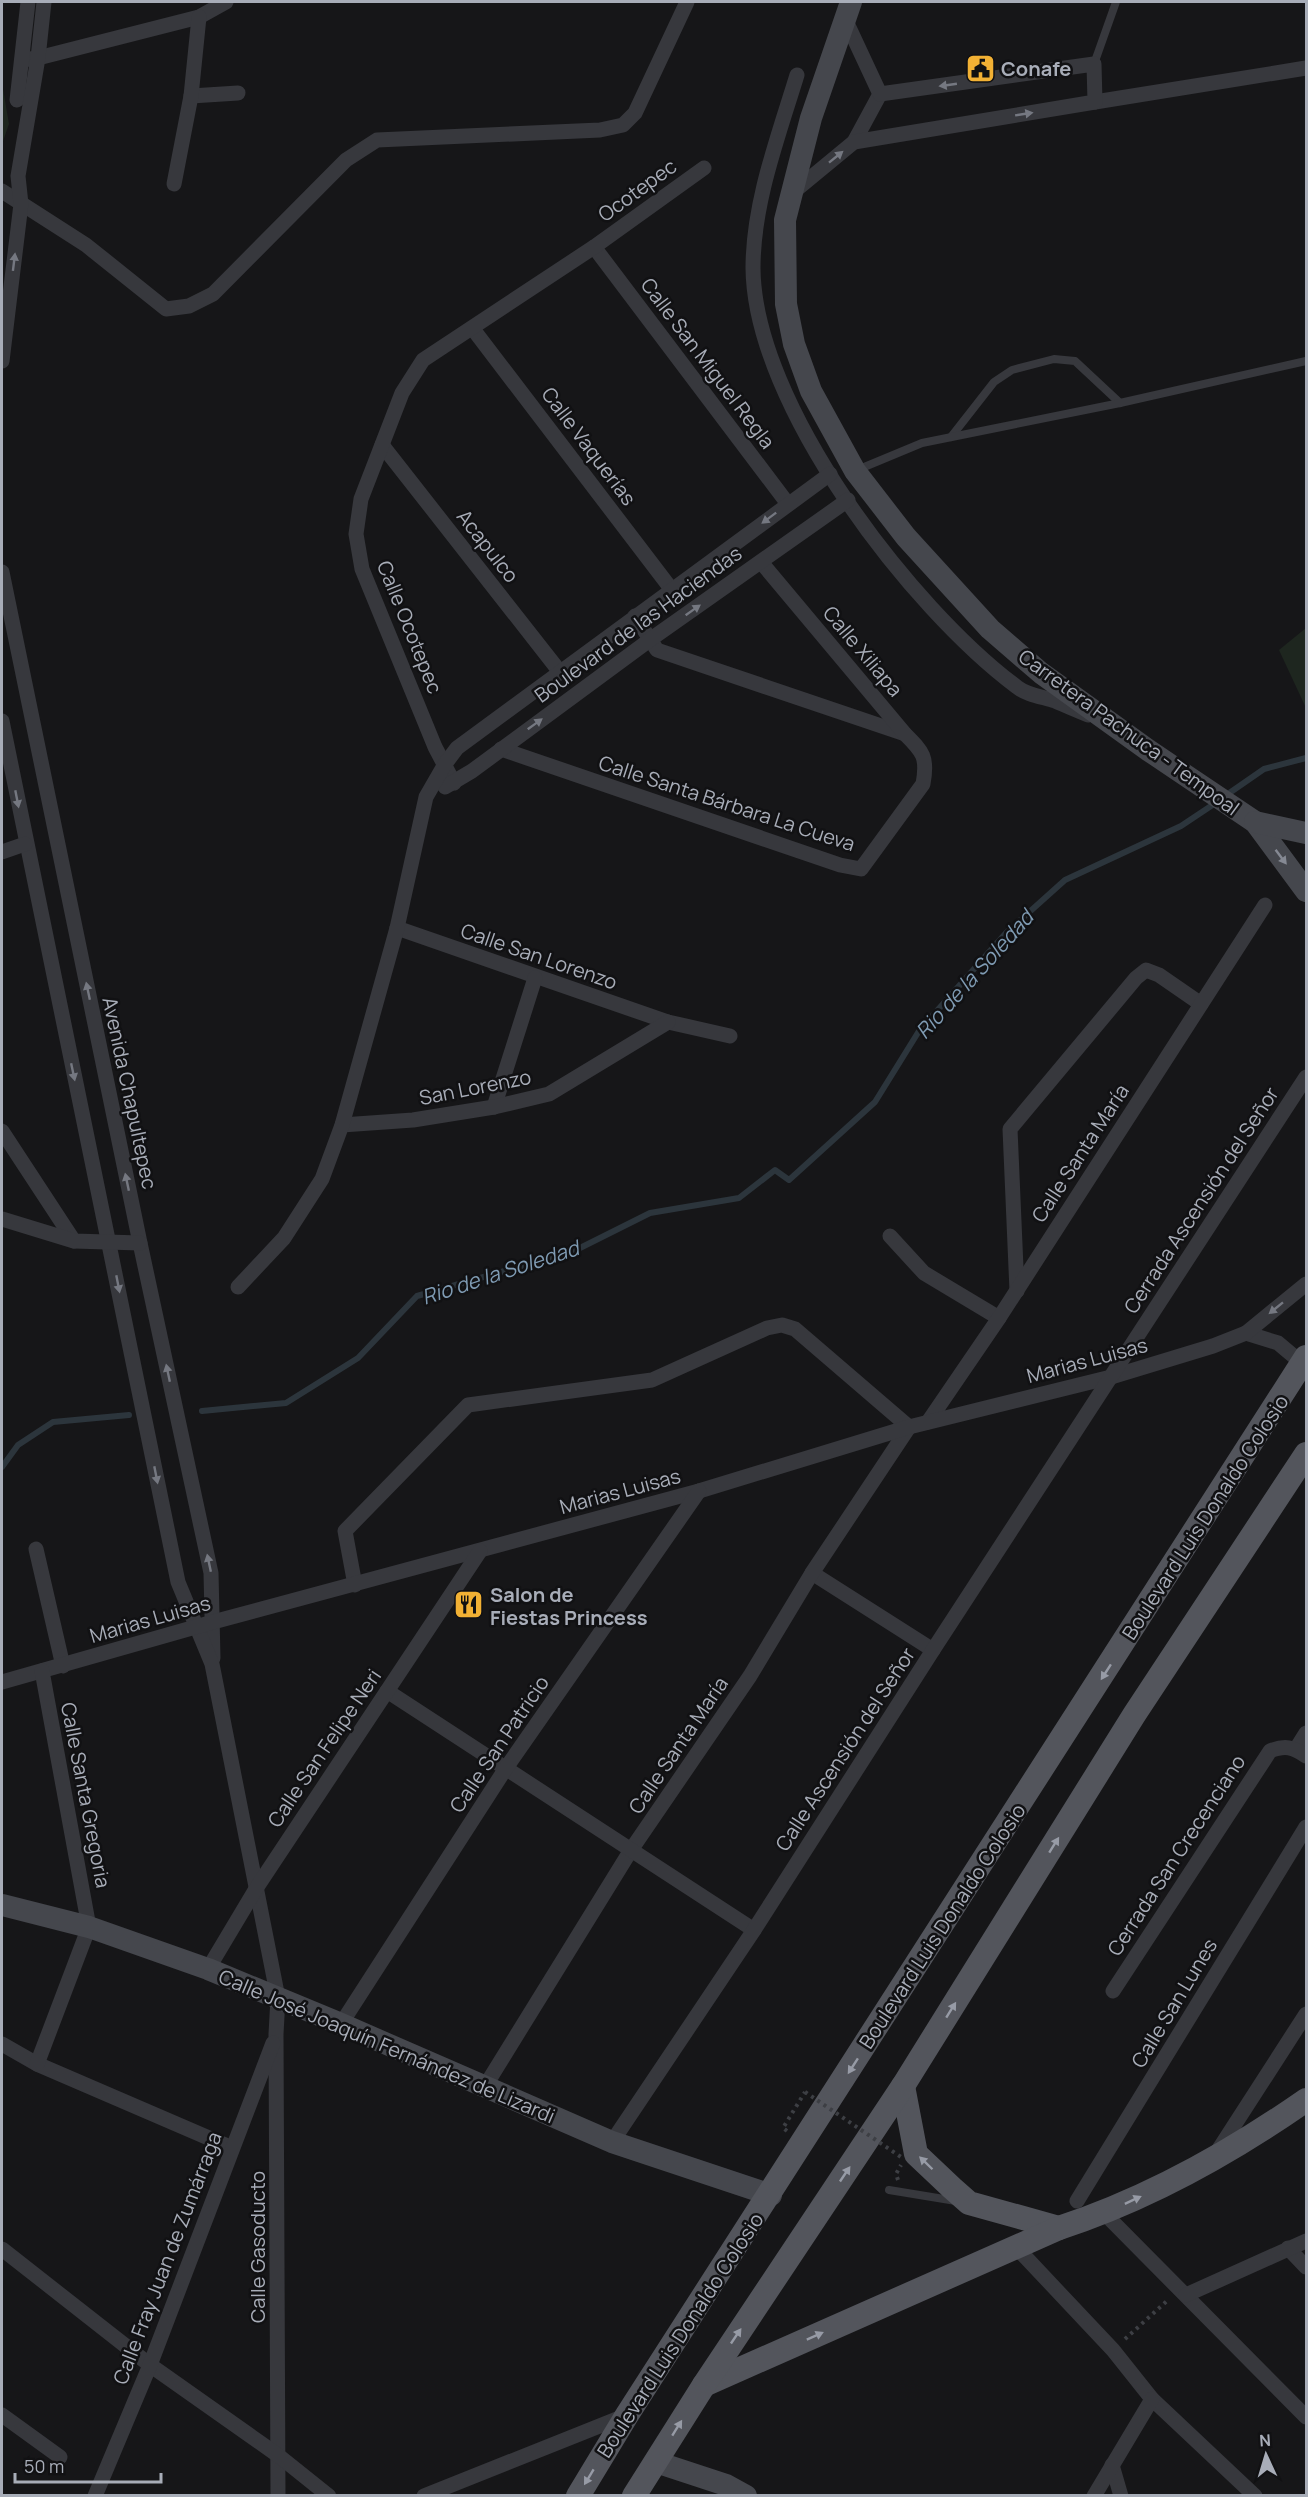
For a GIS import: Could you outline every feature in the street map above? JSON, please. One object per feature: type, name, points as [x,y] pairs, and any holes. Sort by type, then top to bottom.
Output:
[{"type":"main road","name":"Carretera Pachuca - Tempoal","points":[[848,10],[811,118],[785,220],[786,304],[794,344],[811,390],[855,471],[906,537],[990,628],[1041,673],[1148,750],[1247,817],[1306,891]]},
{"type":"main road","name":"Carretera Pachuca - Tempoal","points":[[1247,817],[1306,833]]},
{"type":"main road","name":"Boulevard Luis Donaldo Colosio","points":[[578,2496],[627,2415],[1305,1360]]},
{"type":"main road","points":[[634,2496],[704,2385],[903,2086],[1134,1715],[1306,1454]]},
{"type":"main road","name":"Calle José Joaquín Fernández de Lizardi","points":[[2,1905],[89,1927],[207,1970],[340,2024],[612,2142],[771,2194]]},
{"type":"main road","points":[[903,2086],[916,2154],[969,2203],[1059,2228]]},
{"type":"main road","points":[[704,2385],[1059,2228],[1104,2213],[1213,2160],[1264,2130],[1306,2100]]},
{"type":"main road","points":[[656,2462],[726,2485],[746,2496]]},
{"type":"street","points":[[17,100],[28,2]]},
{"type":"street","points":[[2,361],[21,204],[18,176],[38,58],[44,2]]},
{"type":"street","points":[[22,60],[38,58],[199,17],[226,2]]},
{"type":"street","points":[[18,176],[2,193],[86,245],[166,309],[189,306],[213,294],[346,160],[377,140],[600,130],[623,125],[635,113],[687,2]]},
{"type":"street","points":[[791,194],[854,142],[880,94],[848,10]]},
{"type":"street","points":[[174,184],[191,96],[199,17]]},
{"type":"street","points":[[880,94],[1094,64],[1095,102]]},
{"type":"street","points":[[854,142],[1306,68]]},
{"type":"street","points":[[796,75],[755,231],[753,270],[760,319],[784,394],[830,474],[882,550],[954,634],[1019,689],[1116,726]]},
{"type":"street","points":[[191,96],[238,93]]},
{"type":"street","name":"Ocotepec","points":[[594,246],[704,168]]},
{"type":"street","name":"Calle Ocotepec","points":[[454,783],[435,747],[362,569],[356,534],[361,499],[402,393],[423,360],[473,329],[594,246]]},
{"type":"street","name":"Calle San Miguel Regla","points":[[594,246],[788,504]]},
{"type":"street","name":"Calle Vaquerías","points":[[473,329],[672,590]]},
{"type":"street","name":"Acapulco","points":[[382,445],[560,672]]},
{"type":"street","name":"Boulevard de las Haciendas","points":[[445,764],[457,748],[830,474]]},
{"type":"street","name":"Boulevard de las Haciendas","points":[[454,783],[651,639],[848,500]]},
{"type":"street","name":"Calle Xiliapa","points":[[761,562],[905,734],[923,752],[926,770]]},
{"type":"street","name":"Avenida Chapultepec","points":[[2,572],[140,1243],[211,1573],[212,1664]]},
{"type":"street","points":[[635,616],[657,650],[905,734]]},
{"type":"street","points":[[2,721],[4,744],[110,1244],[178,1582],[212,1664]]},
{"type":"street","name":"Calle Santa Bárbara La Cueva","points":[[501,749],[840,865],[861,869],[923,784],[926,770]]},
{"type":"street","points":[[238,1287],[284,1239],[322,1179],[342,1125],[397,928],[426,797],[445,764]]},
{"type":"street","points":[[426,797],[454,783]]},
{"type":"street","points":[[2,852],[25,844]]},
{"type":"street","name":"Calle Santa María","points":[[928,1422],[1017,1291],[1265,905]]},
{"type":"street","name":"Calle San Lorenzo","points":[[397,928],[535,978],[668,1022],[730,1036]]},
{"type":"street","points":[[1017,1291],[1011,1129],[1136,978],[1146,969],[1159,975],[1201,1004]]},
{"type":"street","points":[[494,1107],[535,978]]},
{"type":"street","name":"San Lorenzo","points":[[342,1125],[413,1120],[494,1107],[549,1094],[668,1022]]},
{"type":"street","name":"Cerrada Ascensión del Señor","points":[[1111,1377],[1306,1077]]},
{"type":"street","points":[[2,1131],[74,1241]]},
{"type":"street","points":[[2,1219],[74,1241],[110,1244],[140,1243]]},
{"type":"street","points":[[890,1236],[924,1272],[999,1318]]},
{"type":"street","name":"Marias Luisas","points":[[2,1682],[213,1622],[699,1491],[909,1426],[1111,1377],[1213,1346],[1246,1333],[1306,1284]]},
{"type":"street","points":[[355,1585],[345,1531],[468,1404],[652,1380],[767,1328],[782,1325],[795,1329],[909,1426]]},
{"type":"street","points":[[1246,1333],[1278,1343],[1305,1360]]},
{"type":"street","name":"Calle Ascensión del Señor","points":[[612,2142],[754,1930],[1111,1377]]},
{"type":"street","name":"Calle Santa María","points":[[484,2088],[631,1850],[750,1676],[812,1573],[909,1426]]},
{"type":"street","name":"Calle San Patricio","points":[[340,2024],[506,1768],[699,1491]]},
{"type":"street","points":[[36,1548],[63,1666]]},
{"type":"street","name":"Calle San Felipe Neri","points":[[207,1970],[257,1887],[480,1551]]},
{"type":"street","points":[[812,1573],[933,1650]]},
{"type":"street","name":"Calle Gasoducto","points":[[212,1664],[278,1998],[276,2034],[278,2496]]},
{"type":"street","name":"Calle Santa Gregoria","points":[[42,1671],[89,1927]]},
{"type":"street","points":[[387,1691],[754,1930]]},
{"type":"street","name":"Cerrada San Crecenciano","points":[[1113,1991],[1258,1767],[1270,1751],[1284,1746],[1301,1753],[1306,1733]]},
{"type":"street","name":"Calle San Lunes","points":[[1077,2201],[1306,1827]]},
{"type":"street","points":[[37,2064],[89,1927]]},
{"type":"street","points":[[1213,2160],[1306,2014]]},
{"type":"street","name":"Calle Fray Juan de Zumárraga","points":[[95,2496],[150,2365],[276,2034]]},
{"type":"street","points":[[2,2044],[37,2064],[232,2148]]},
{"type":"street","points":[[1104,2213],[1306,2416]]},
{"type":"street","points":[[1183,2292],[1306,2241]]},
{"type":"street","points":[[1016,2247],[1113,2350],[1152,2399],[1255,2496]]},
{"type":"street","points":[[1288,2248],[1306,2267]]},
{"type":"street","points":[[2,2249],[150,2365],[279,2456],[329,2496]]},
{"type":"street","points":[[1094,2496],[1152,2399]]},
{"type":"street","points":[[2,2415],[60,2457]]},
{"type":"street","points":[[424,2496],[627,2415]]},
{"type":"street","points":[[1112,2465],[1121,2496]]},
{"type":"lane","points":[[1094,64],[1116,2]]},
{"type":"lane","points":[[951,437],[994,382],[1012,370],[1054,358],[1075,361],[1120,403]]},
{"type":"lane","points":[[855,471],[922,443],[1120,403],[1306,361]]},
{"type":"lane","points":[[889,2190],[969,2203]]},
{"type":"path","points":[[783,2128],[805,2092],[904,2159]]},
{"type":"path","points":[[1113,2350],[1183,2292]]},
{"type":"shaded area","points":[[2,83],[9,124],[2,144]]},
{"type":"shaded area","points":[[1306,628],[1306,708],[1279,650]]},
{"type":"waterway","name":"Rio de la Soledad","points":[[1225,796],[1264,769],[1306,758]]},
{"type":"waterway","name":"Rio de la Soledad","points":[[202,1411],[286,1403],[358,1358],[417,1296],[574,1251],[650,1213],[739,1198],[775,1170],[789,1180],[875,1102],[919,1031],[1006,933],[1065,880],[1181,826],[1217,802]]},
{"type":"waterway","points":[[2,1467],[18,1445],[53,1422],[129,1415]]},
{"type":"place","name":"Conafe","points":[[980,68]]},
{"type":"place","name":"Salon de Fiestas Princess","points":[[469,1605]]}]
